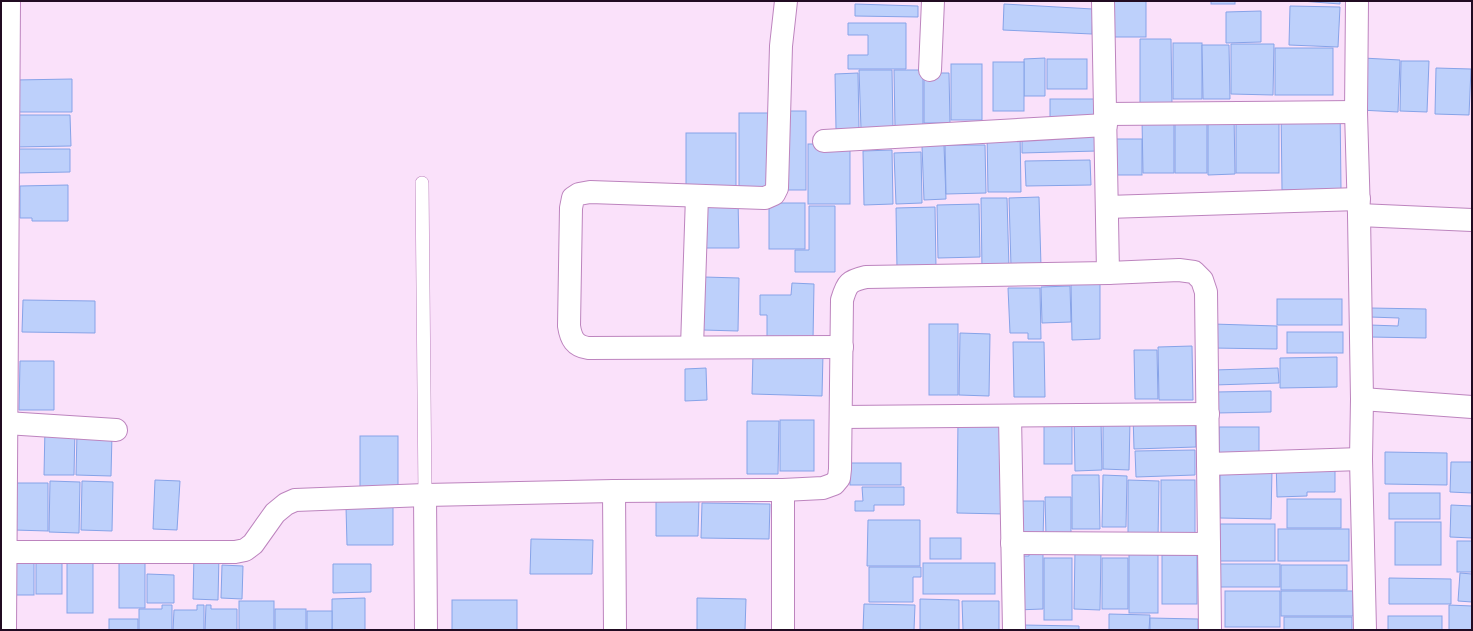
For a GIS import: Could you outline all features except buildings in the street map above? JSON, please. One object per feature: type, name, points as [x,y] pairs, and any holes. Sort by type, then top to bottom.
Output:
[{"type":"street","points":[[5,630],[3,552],[6,423],[4,238],[5,94],[9,1]]},
{"type":"street","points":[[786,1],[781,46],[777,188],[774,194],[766,198],[590,192],[579,194],[573,198],[571,208],[570,336],[574,342],[581,347],[588,348],[842,347]]},
{"type":"street","points":[[930,70],[933,1]]},
{"type":"street","points":[[1103,1],[1108,273]]},
{"type":"street","points":[[1357,1],[1356,112],[1359,207],[1362,399],[1361,459],[1365,630]]},
{"type":"street","points":[[824,141],[1106,120],[1356,112]]},
{"type":"street","points":[[692,347],[698,196]]},
{"type":"street","points":[[1107,207],[1359,207],[1472,220]]},
{"type":"street","points":[[3,552],[235,552],[245,550],[253,544],[275,513],[286,504],[295,500],[425,495],[614,491],[783,490],[823,488],[834,484],[839,478],[842,417],[842,300],[846,288],[852,280],[866,277],[1108,273],[1179,270],[1194,272],[1202,280],[1206,292],[1210,630]]},
{"type":"street","points":[[1362,399],[1472,407]]},
{"type":"street","points":[[842,417],[1208,414]]},
{"type":"street","points":[[1010,416],[1014,630]]},
{"type":"street","points":[[6,423],[116,430]]},
{"type":"street","points":[[1208,464],[1361,459]]},
{"type":"street","points":[[783,490],[783,630]]},
{"type":"street","points":[[614,491],[615,630]]},
{"type":"street","points":[[425,495],[426,630]]},
{"type":"street","points":[[1012,543],[1209,544]]},
{"type":"lane","points":[[422,183],[425,495]]}]
